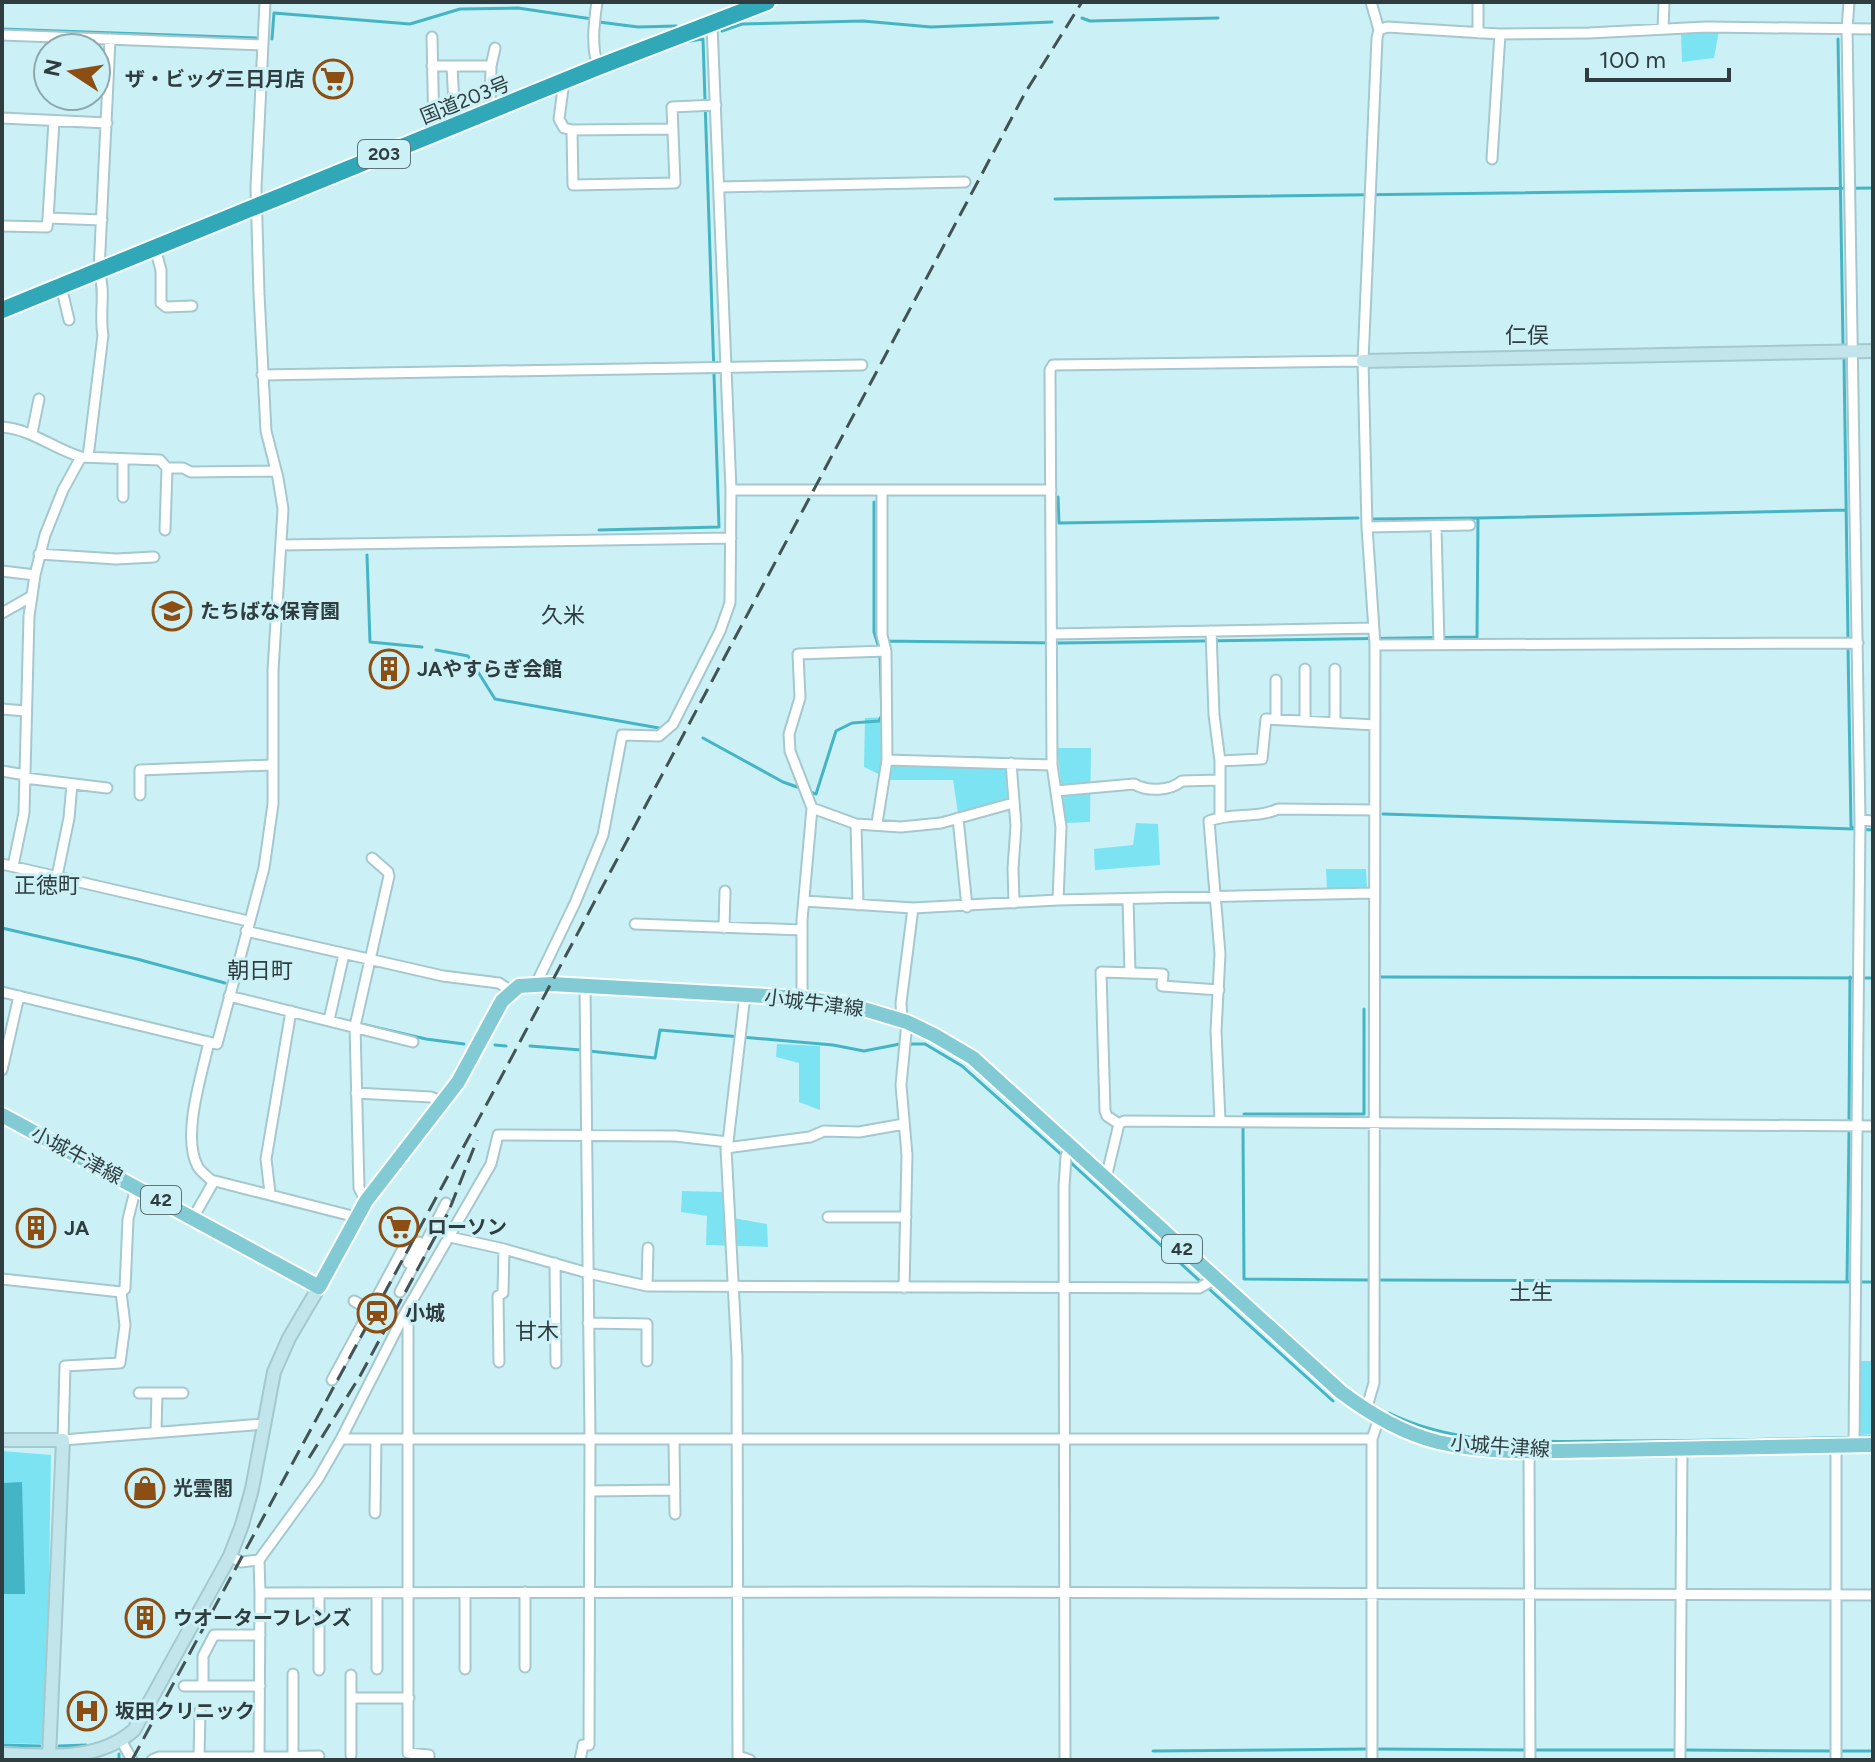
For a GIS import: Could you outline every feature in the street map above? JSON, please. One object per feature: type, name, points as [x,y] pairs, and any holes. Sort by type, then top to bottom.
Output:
[{"type":"highway","name":"国道203号","points":[[2,310],[598,67],[767,2]]},
{"type":"main road","name":"小城牛津線","points":[[511,991],[519,986],[536,984],[802,998],[847,1004],[904,1021],[973,1058],[1067,1155],[1106,1178],[1209,1283],[1341,1392],[1379,1418],[1436,1441],[1489,1450],[1529,1451],[1836,1445],[1854,1439],[1873,1445]]},
{"type":"main road","points":[[319,1287],[366,1201],[458,1082],[502,1001],[511,991]]},
{"type":"main road","name":"小城牛津線","points":[[2,1115],[319,1287]]},
{"type":"street","points":[[2,992],[217,1044],[264,868],[271,826],[273,670],[283,509],[266,431],[262,375],[257,206],[265,2]]},
{"type":"street","points":[[597,2],[594,56],[598,67]]},
{"type":"street","points":[[1366,1410],[1374,1383],[1375,645],[1367,527],[1363,361],[1379,30],[1371,2]]},
{"type":"street","points":[[1478,2],[1478,33]]},
{"type":"street","points":[[1663,29],[1664,2]]},
{"type":"street","points":[[1849,2],[1860,820],[1854,1439]]},
{"type":"street","points":[[536,984],[603,835],[622,735],[659,736],[673,724],[720,631],[730,603],[731,490],[712,25]]},
{"type":"street","points":[[1379,30],[1387,27],[1500,34],[1706,27],[1873,29]]},
{"type":"street","points":[[1492,159],[1500,34]]},
{"type":"street","points":[[2,35],[32,36]]},
{"type":"street","points":[[432,37],[434,134]]},
{"type":"street","points":[[112,39],[263,45]]},
{"type":"street","points":[[490,111],[491,66],[495,48]]},
{"type":"street","points":[[432,66],[491,66]]},
{"type":"street","points":[[452,66],[455,125]]},
{"type":"street","points":[[564,81],[559,119],[564,128],[672,129]]},
{"type":"street","points":[[572,130],[573,185],[675,183],[672,107],[716,105]]},
{"type":"street","points":[[13,866],[24,813],[25,711],[35,575],[39,554],[63,490],[84,457],[103,335],[99,271],[107,112]]},
{"type":"street","points":[[2,118],[107,123]]},
{"type":"street","points":[[2,226],[47,227],[54,121]]},
{"type":"street","points":[[719,187],[965,182]]},
{"type":"street","points":[[48,218],[102,220]]},
{"type":"street","points":[[155,248],[161,270],[161,303],[166,307],[192,306]]},
{"type":"street","points":[[61,286],[69,320]]},
{"type":"street","points":[[1058,900],[1061,827],[1052,765],[1050,370],[1053,365],[1873,351]]},
{"type":"street","points":[[262,375],[862,365]]},
{"type":"street","points":[[32,433],[39,399]]},
{"type":"street","points":[[2,427],[32,433],[64,452],[84,457],[160,460],[167,468],[165,530]]},
{"type":"street","points":[[123,460],[123,497]]},
{"type":"street","points":[[167,468],[183,468],[191,472],[274,471]]},
{"type":"street","points":[[731,490],[1051,490]]},
{"type":"street","points":[[877,823],[887,760],[881,651],[882,491]]},
{"type":"street","points":[[1367,527],[1470,525]]},
{"type":"street","points":[[1436,526],[1439,644]]},
{"type":"street","points":[[281,545],[731,538]]},
{"type":"street","points":[[39,554],[116,559],[154,557]]},
{"type":"street","points":[[2,571],[35,575]]},
{"type":"street","points":[[2,613],[32,596]]},
{"type":"street","points":[[1052,634],[1374,628]]},
{"type":"street","points":[[1211,631],[1214,715],[1220,761],[1220,816]]},
{"type":"street","points":[[1375,645],[1858,643]]},
{"type":"street","points":[[802,998],[802,930],[812,808],[790,751],[789,734],[800,698],[798,654],[881,651]]},
{"type":"street","points":[[1305,669],[1305,721]]},
{"type":"street","points":[[1335,669],[1335,722]]},
{"type":"street","points":[[1276,680],[1276,719]]},
{"type":"street","points":[[2,709],[25,711]]},
{"type":"street","points":[[1220,761],[1262,759],[1266,719],[1375,725]]},
{"type":"street","points":[[887,760],[1052,765]]},
{"type":"street","points":[[1011,763],[1016,826],[1014,903]]},
{"type":"street","points":[[140,795],[140,770],[272,765]]},
{"type":"street","points":[[2,771],[107,788]]},
{"type":"street","points":[[1056,791],[1134,784],[1144,790],[1175,787],[1182,781],[1220,780]]},
{"type":"street","points":[[57,876],[69,818],[72,784]]},
{"type":"street","points":[[812,808],[856,824],[901,827],[941,823],[1013,803]]},
{"type":"street","points":[[1220,1121],[1216,1031],[1220,954],[1209,821],[1220,816],[1268,814],[1278,809],[1374,810]]},
{"type":"street","points":[[958,818],[967,907]]},
{"type":"street","points":[[1860,820],[1873,821]]},
{"type":"street","points":[[856,824],[858,905]]},
{"type":"street","points":[[366,1201],[359,1188],[356,1023],[389,876],[372,858]]},
{"type":"street","points":[[2,864],[368,960],[443,976],[499,983],[511,991]]},
{"type":"street","points":[[724,928],[725,891]]},
{"type":"street","points":[[804,901],[913,908],[1058,900],[1374,893]]},
{"type":"street","points":[[1128,899],[1130,973]]},
{"type":"street","points":[[904,1288],[907,1155],[901,1085],[904,1021],[901,1003],[913,908]]},
{"type":"street","points":[[635,924],[802,930]]},
{"type":"street","points":[[329,1020],[344,954]]},
{"type":"street","points":[[1119,1124],[1105,1111],[1101,972],[1163,974],[1162,986],[1219,990]]},
{"type":"street","points":[[580,1760],[583,1745],[589,1745],[590,1438],[585,987]]},
{"type":"street","points":[[745,995],[727,1145],[738,1440],[738,1756],[750,1760]]},
{"type":"street","points":[[2,1070],[19,996]]},
{"type":"street","points":[[229,996],[329,1020],[356,1023],[413,1042]]},
{"type":"street","points":[[270,1193],[266,1159],[291,1011]]},
{"type":"street","points":[[209,1042],[194,1111],[192,1145],[198,1169],[214,1181],[356,1217]]},
{"type":"street","points":[[356,1093],[431,1097],[442,1102]]},
{"type":"street","points":[[1106,1178],[1119,1124],[1124,1121],[1873,1126]]},
{"type":"street","points":[[259,1759],[259,1560],[318,1479],[341,1439],[405,1313],[491,1164],[498,1135],[675,1136],[727,1145],[810,1137],[824,1131],[859,1132],[904,1124]]},
{"type":"street","points":[[1065,1760],[1067,1155]]},
{"type":"street","points":[[193,1218],[214,1181]]},
{"type":"street","points":[[121,1292],[125,1289],[128,1219],[136,1187]]},
{"type":"street","points":[[332,1380],[391,1266],[417,1243],[446,1203]]},
{"type":"street","points":[[828,1217],[906,1217]]},
{"type":"street","points":[[450,1237],[647,1286],[1065,1288],[1209,1283]]},
{"type":"street","points":[[400,1292],[417,1243]]},
{"type":"street","points":[[647,1286],[648,1248]]},
{"type":"street","points":[[499,1362],[498,1296],[503,1293],[504,1249]]},
{"type":"street","points":[[555,1263],[556,1363]]},
{"type":"street","points":[[2,1279],[121,1292]]},
{"type":"street","points":[[2,1754],[49,1756],[93,1753],[122,1742],[134,1730],[230,1556],[252,1489],[274,1372],[281,1353],[319,1287]]},
{"type":"street","points":[[49,1756],[65,1366],[120,1363],[125,1325],[121,1292]]},
{"type":"street","points":[[354,1301],[369,1309]]},
{"type":"street","points":[[405,1313],[408,1324],[409,1439],[408,1753],[429,1755],[429,1760]]},
{"type":"street","points":[[588,1323],[647,1324],[647,1361]]},
{"type":"street","points":[[139,1393],[183,1393]]},
{"type":"street","points":[[156,1432],[157,1393]]},
{"type":"street","points":[[1372,1760],[1372,1439],[1379,1418]]},
{"type":"street","points":[[2,1440],[63,1440],[264,1424]]},
{"type":"street","points":[[341,1439],[1372,1439]]},
{"type":"street","points":[[375,1513],[376,1439]]},
{"type":"street","points":[[674,1440],[675,1514]]},
{"type":"street","points":[[1834,1755],[1836,1445]]},
{"type":"street","points":[[1680,1760],[1682,1449]]},
{"type":"street","points":[[1529,1451],[1530,1760]]},
{"type":"street","points":[[590,1491],[675,1490]]},
{"type":"street","points":[[230,1556],[241,1562],[259,1560]]},
{"type":"street","points":[[260,1593],[737,1591],[1873,1595]]},
{"type":"street","points":[[525,1592],[525,1667]]},
{"type":"street","points":[[319,1593],[319,1670]]},
{"type":"street","points":[[377,1593],[377,1669]]},
{"type":"street","points":[[465,1593],[465,1669]]},
{"type":"street","points":[[203,1686],[203,1656],[214,1635],[260,1635]]},
{"type":"street","points":[[293,1674],[293,1757]]},
{"type":"street","points":[[351,1675],[351,1755]]},
{"type":"street","points":[[184,1686],[260,1686]]},
{"type":"street","points":[[351,1698],[409,1698]]},
{"type":"street","points":[[199,1757],[200,1711]]},
{"type":"street","points":[[122,1742],[132,1760]]},
{"type":"street","points":[[152,1760],[159,1757],[259,1759],[319,1756]]},
{"type":"shaded area","points":[[1719,31],[1714,58],[1682,62],[1681,34]]},
{"type":"shaded area","points":[[891,717],[893,755],[1006,757],[1009,801],[958,813],[953,780],[891,780],[864,767],[865,718]]},
{"type":"shaded area","points":[[1057,748],[1091,748],[1090,822],[1066,823]]},
{"type":"shaded area","points":[[1136,823],[1158,824],[1160,865],[1095,870],[1094,849],[1133,845]]},
{"type":"shaded area","points":[[1326,869],[1366,869],[1367,888],[1327,889]]},
{"type":"shaded area","points":[[777,1044],[820,1046],[820,1110],[799,1102],[799,1063],[776,1057]]},
{"type":"shaded area","points":[[682,1191],[723,1192],[727,1217],[767,1224],[768,1247],[706,1245],[707,1216],[681,1212]]},
{"type":"shaded area","points":[[1860,1361],[1873,1361],[1873,1434],[1859,1435]]},
{"type":"shaded area","points":[[2,1451],[51,1455],[48,1652],[42,1744],[2,1743]]},
{"type":"shaded area","points":[[22,1482],[25,1594],[2,1594],[2,1483]]},
{"type":"waterway","points":[[272,39],[274,13],[410,24],[460,9],[518,8],[592,19]]},
{"type":"waterway","points":[[1082,18],[1090,21],[1218,18]]},
{"type":"waterway","points":[[722,31],[742,24],[863,21],[931,27],[1052,22]]},
{"type":"waterway","points":[[599,22],[638,27],[676,26]]},
{"type":"waterway","points":[[2,29],[256,38]]},
{"type":"waterway","points":[[599,530],[719,527],[703,39],[690,41]]},
{"type":"waterway","points":[[1838,39],[1843,344]]},
{"type":"waterway","points":[[1055,199],[1873,188]]},
{"type":"waterway","points":[[1844,359],[1848,639]]},
{"type":"waterway","points":[[1058,497],[1059,523],[1358,518]]},
{"type":"waterway","points":[[874,502],[874,632],[879,648]]},
{"type":"waterway","points":[[877,641],[1059,643],[1477,637],[1478,518],[1846,510]]},
{"type":"waterway","points":[[1372,519],[1477,518]]},
{"type":"waterway","points":[[367,555],[370,642],[422,647]]},
{"type":"waterway","points":[[1848,647],[1851,826],[1854,829],[1873,830]]},
{"type":"waterway","points":[[436,650],[468,656],[495,699],[659,728]]},
{"type":"waterway","points":[[810,792],[816,794],[836,731],[852,723],[879,721],[882,715],[880,655]]},
{"type":"waterway","points":[[703,738],[783,782],[803,789]]},
{"type":"waterway","points":[[1383,814],[1854,829]]},
{"type":"waterway","points":[[2,928],[225,983]]},
{"type":"waterway","points":[[1378,977],[1873,978]]},
{"type":"waterway","points":[[1849,1122],[1850,977]]},
{"type":"waterway","points":[[1244,1114],[1364,1114],[1364,1009]]},
{"type":"waterway","points":[[357,1023],[426,1039],[464,1044]]},
{"type":"waterway","points":[[589,1051],[655,1058],[660,1030],[833,1045],[864,1051],[900,1044],[925,1044],[962,1066],[1063,1156]]},
{"type":"waterway","points":[[495,1045],[506,1046]]},
{"type":"waterway","points":[[530,1046],[581,1050]]},
{"type":"waterway","points":[[1243,1128],[1244,1279],[1368,1280]]},
{"type":"waterway","points":[[1847,1282],[1849,1133]]},
{"type":"waterway","points":[[1069,1161],[1202,1283]]},
{"type":"waterway","points":[[1379,1280],[1852,1282]]},
{"type":"waterway","points":[[1859,1282],[1873,1282]]},
{"type":"waterway","points":[[1208,1288],[1333,1401]]},
{"type":"waterway","points":[[1389,1413],[1444,1432],[1501,1440],[1559,1442],[1873,1437]]},
{"type":"waterway","points":[[2,1745],[40,1746]]},
{"type":"waterway","points":[[59,1746],[86,1745]]},
{"type":"waterway","points":[[1153,1751],[1367,1749]]},
{"type":"waterway","points":[[1377,1749],[1526,1750]]},
{"type":"waterway","points":[[1533,1750],[1677,1750]]},
{"type":"waterway","points":[[1684,1750],[1832,1751]]},
{"type":"waterway","points":[[1839,1751],[1873,1751]]},
{"type":"waterway","points":[[119,1754],[119,1760]]},
{"type":"railway","points":[[132,1760],[490,1098],[1025,93],[1082,2]]},
{"type":"railway","points":[[309,1458],[360,1376],[448,1213],[477,1140]]},
{"type":"place","name":"ザ・ビッグ三日月店","points":[[333,79]]},
{"type":"place","name":"たちばな保育園","points":[[172,611]]},
{"type":"place","name":"JAやすらぎ会館","points":[[389,669]]},
{"type":"place","name":"ローソン","points":[[399,1227]]},
{"type":"place","name":"JA","points":[[36,1228]]},
{"type":"place","name":"小城","points":[[377,1313]]},
{"type":"place","name":"光雲閣","points":[[145,1488]]},
{"type":"place","name":"ウオーターフレンズ","points":[[145,1618]]},
{"type":"place","name":"坂田クリニック","points":[[87,1711]]},
{"type":"district","name":"仁俣","points":[[1527,335]]},
{"type":"district","name":"久米","points":[[563,615]]},
{"type":"district","name":"正徳町","points":[[47,885]]},
{"type":"district","name":"朝日町","points":[[260,970]]},
{"type":"district","name":"土生","points":[[1531,1292]]},
{"type":"district","name":"甘木","points":[[537,1331]]}]
